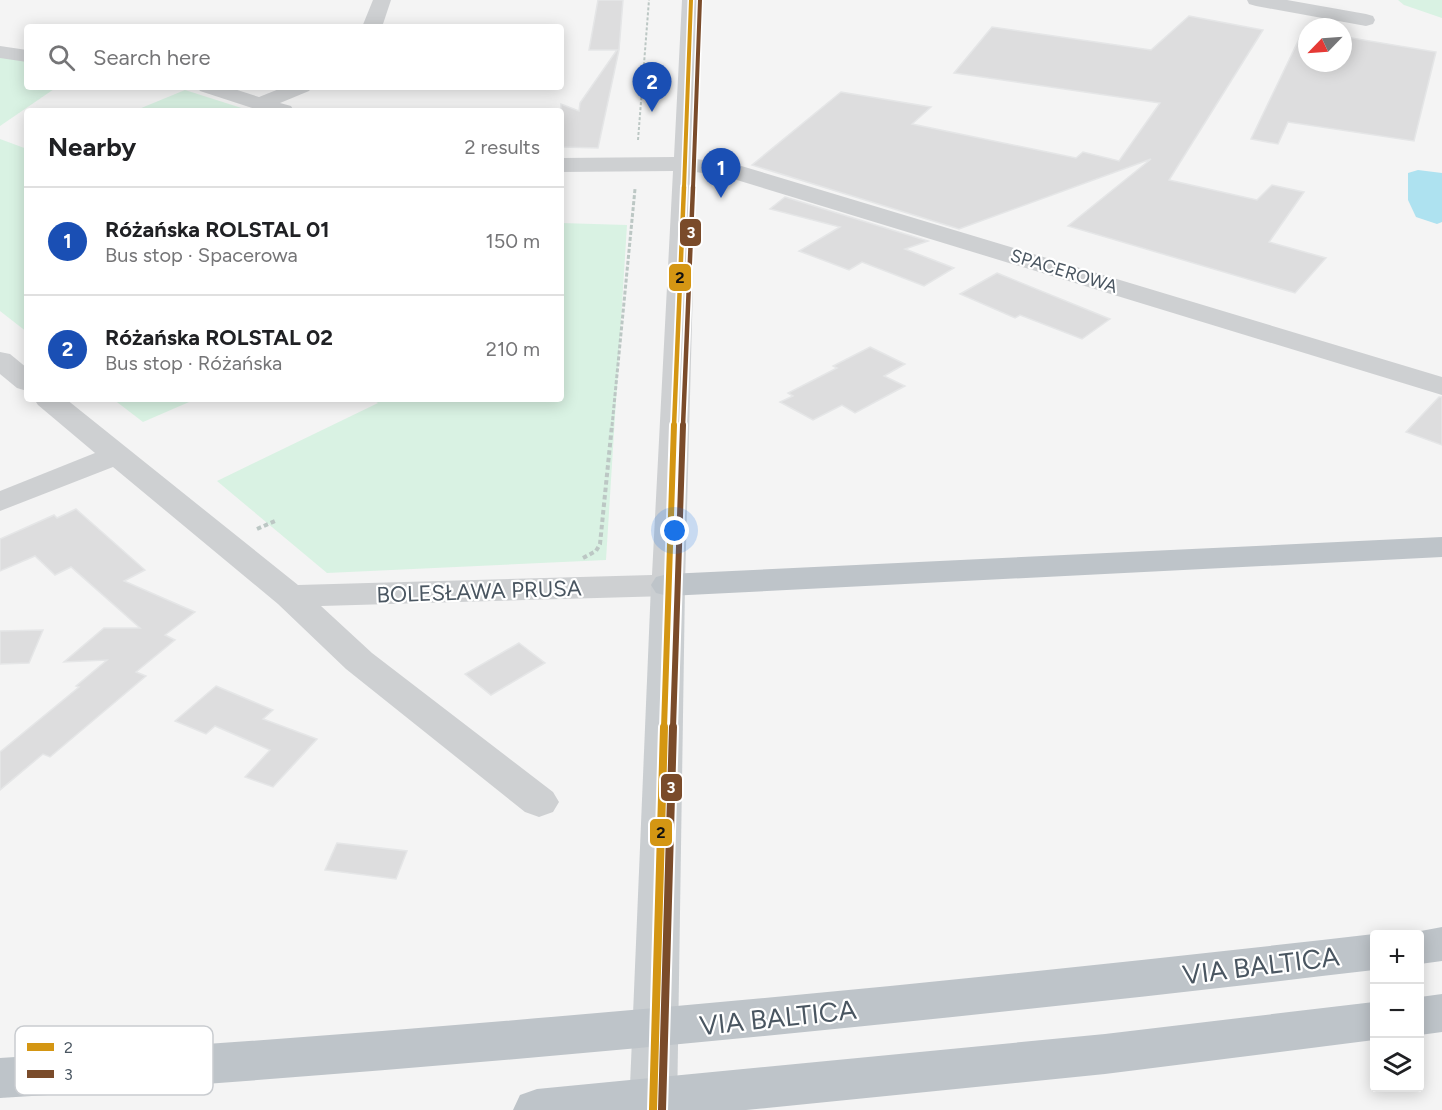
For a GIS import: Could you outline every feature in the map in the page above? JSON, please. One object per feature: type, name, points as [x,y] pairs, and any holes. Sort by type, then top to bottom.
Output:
[{"type":"highway","points":[[668,585],[1442,547]]},
{"type":"highway","points":[[1424,946],[1442,944]]},
{"type":"highway","name":"VIA BALTICA","points":[[213,1062],[699,1026],[1078,988],[1370,952]]},
{"type":"highway","points":[[1424,1015],[1442,1013]]},
{"type":"highway","points":[[537,1110],[1105,1054],[1370,1022]]},
{"type":"highway","name":"VIA BALTICA","points":[[0,1078],[15,1077]]},
{"type":"main road","points":[[653,1110],[668,585]]},
{"type":"street","points":[[373,24],[382,0]]},
{"type":"street","points":[[668,585],[691,0]]},
{"type":"street","points":[[1256,0],[1366,20]]},
{"type":"street","points":[[0,52],[24,56]]},
{"type":"street","points":[[216,90],[273,108]]},
{"type":"street","points":[[260,104],[295,90]]},
{"type":"street","name":"SPACEROWA","points":[[564,165],[685,164],[730,170],[1442,386]]},
{"type":"street","points":[[0,360],[24,380]]},
{"type":"street","points":[[52,402],[290,596],[359,661],[539,801]]},
{"type":"street","points":[[0,502],[117,455]]},
{"type":"street","name":"BOLESŁAWA PRUSA","points":[[290,596],[668,585]]},
{"type":"path","points":[[576,563],[596,551],[600,544],[637,163],[649,0]]},
{"type":"green space","points":[[1398,0],[1442,0],[1442,18],[1404,5]]},
{"type":"green space","points":[[0,56],[24,60],[24,90],[53,90],[0,126]]},
{"type":"green space","points":[[185,90],[242,108],[141,108]]},
{"type":"green space","points":[[0,139],[24,148],[24,330],[0,311]]},
{"type":"green space","points":[[564,223],[627,225],[606,560],[327,573],[217,481],[378,403],[376,402],[564,402]]},
{"type":"green space","points":[[117,402],[189,402],[143,422]]},
{"type":"water","points":[[1418,170],[1442,173],[1442,222],[1437,224],[1416,217],[1408,200],[1408,173]]},
{"type":"building","points":[[598,0],[623,0],[619,50],[598,148],[564,147],[564,108],[561,108],[561,104],[579,111],[580,103],[617,50],[589,50]]},
{"type":"building","points":[[1189,16],[1263,30],[1169,180],[1257,200],[1272,185],[1304,192],[1269,242],[1326,258],[1295,293],[1068,226],[1151,159],[959,229],[752,165],[841,92],[931,107],[912,124],[1076,158],[1083,152],[1119,161],[1160,103],[954,73],[992,27],[1151,50]]},
{"type":"building","points":[[1352,38],[1436,52],[1414,141],[1288,122],[1278,144],[1251,139],[1298,41],[1298,72],[1352,72]]},
{"type":"building","points":[[785,197],[928,241],[905,249],[954,268],[924,286],[862,262],[849,270],[799,251],[840,227],[770,209]]},
{"type":"building","points":[[997,273],[1110,319],[1082,339],[1020,315],[1015,318],[960,294]]},
{"type":"building","points":[[870,347],[905,364],[884,376],[905,386],[855,413],[842,405],[813,420],[780,402],[793,396],[788,393],[837,368],[833,366]]},
{"type":"building","points":[[1439,397],[1442,397],[1442,445],[1406,432]]},
{"type":"building","points":[[76,509],[145,570],[124,581],[195,612],[165,635],[175,640],[136,672],[146,676],[50,757],[43,754],[0,790],[0,752],[79,687],[76,686],[107,660],[64,662],[104,628],[140,628],[71,567],[55,575],[35,556],[0,571],[0,539],[54,515],[57,518]]},
{"type":"building","points":[[43,630],[29,663],[0,664],[0,631]]},
{"type":"building","points":[[519,643],[545,663],[491,695],[465,674]]},
{"type":"building","points":[[216,686],[273,710],[263,719],[317,739],[273,787],[245,777],[270,750],[215,726],[206,734],[175,721]]},
{"type":"building","points":[[337,843],[407,851],[396,879],[325,870]]},
{"type":"transit line","name":"2","points":[[653,1110],[668,585],[691,0]]},
{"type":"transit line","name":"3","points":[[662,1110],[677,585],[700,0]]},
{"type":"place","name":"Różańska ROLSTAL 02","points":[[652,112]]},
{"type":"place","name":"Różańska ROLSTAL 01","points":[[721,198]]}]
